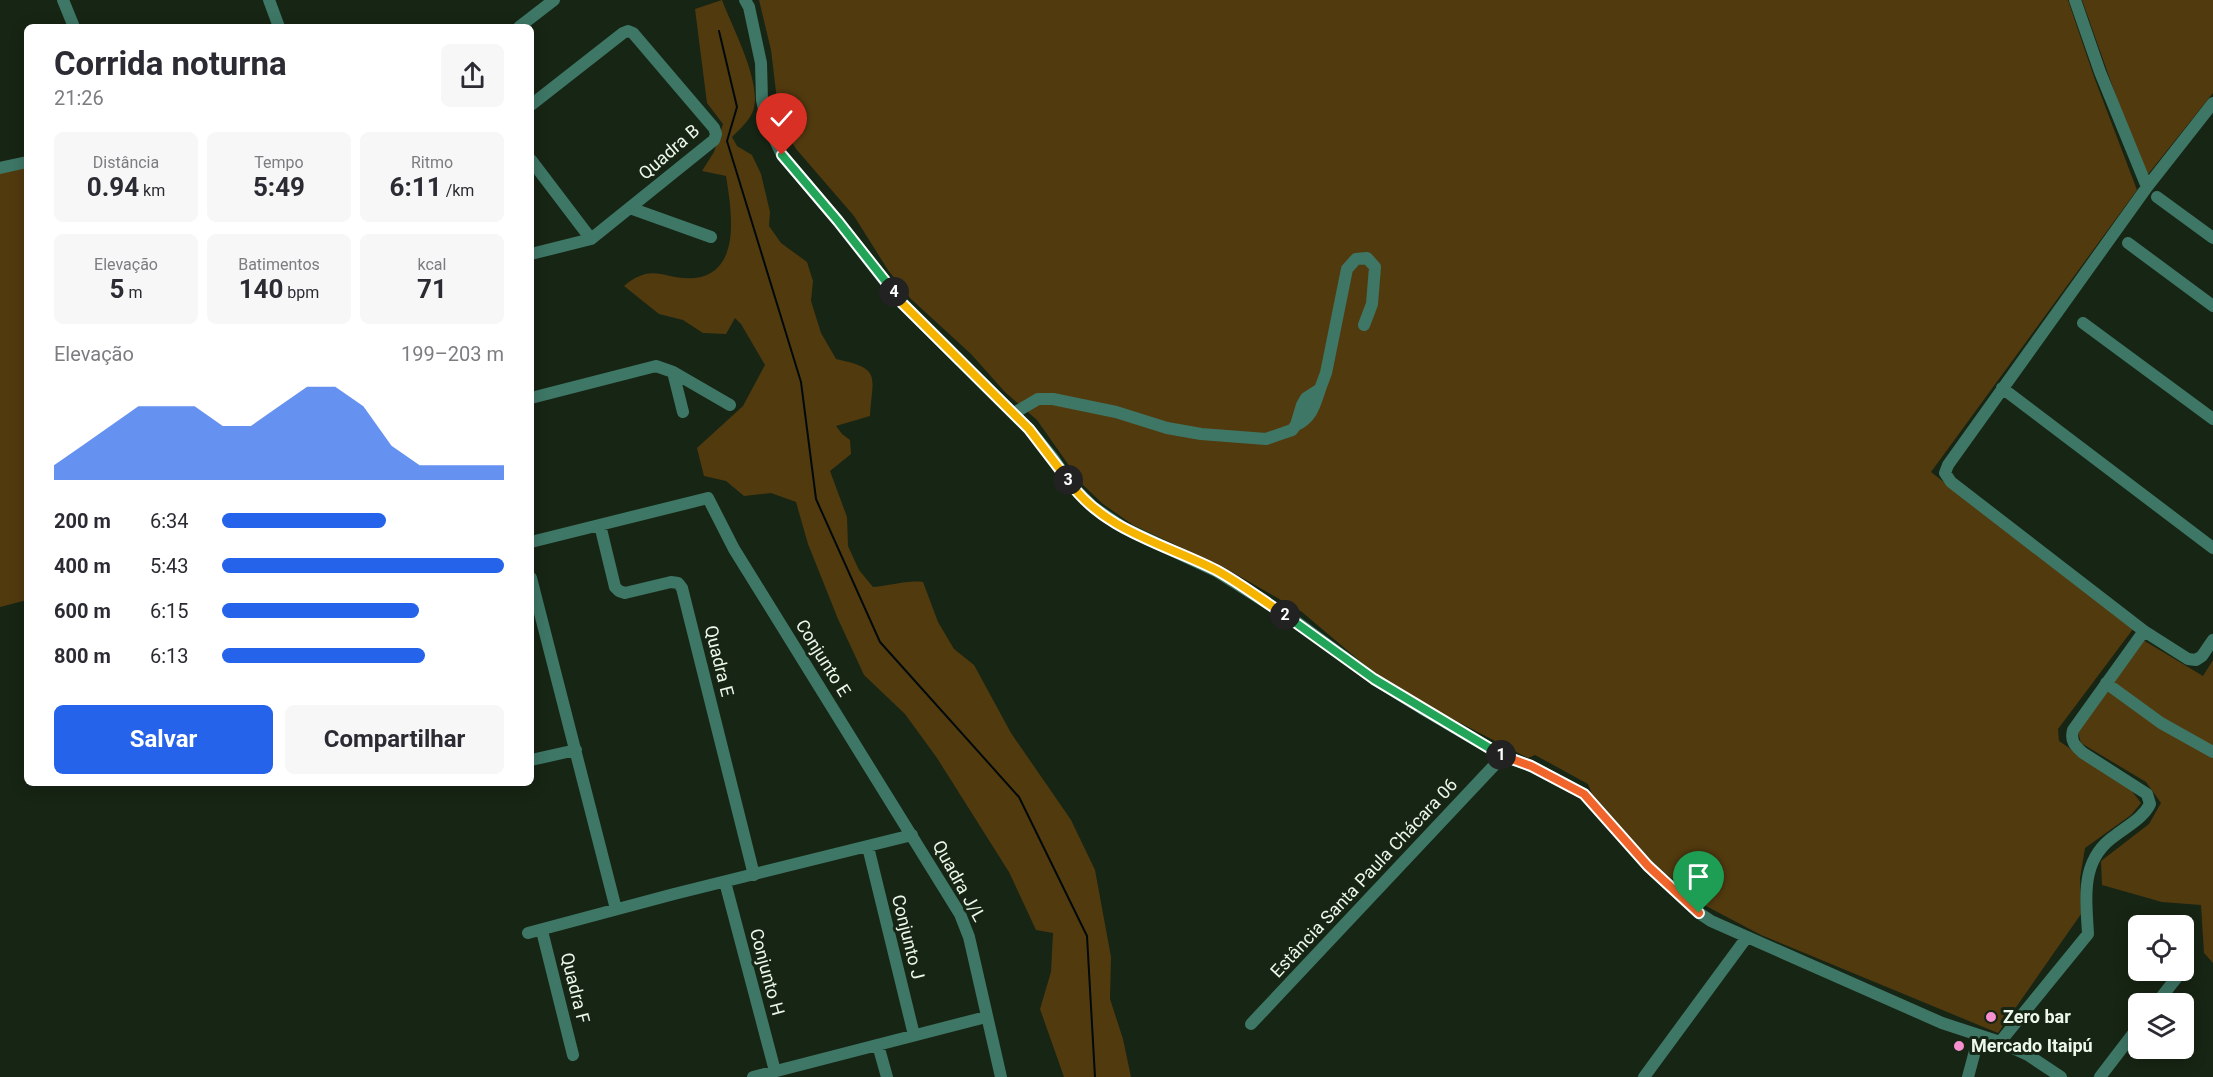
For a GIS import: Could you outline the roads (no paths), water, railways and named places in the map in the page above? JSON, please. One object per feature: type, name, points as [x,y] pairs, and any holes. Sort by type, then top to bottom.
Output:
[{"type":"street","points":[[63,0],[73,24]]},
{"type":"street","points":[[269,0],[278,24]]},
{"type":"street","points":[[523,24],[554,0]]},
{"type":"street","points":[[746,0],[761,63],[762,100],[767,123],[782,155],[844,228],[902,303],[995,397],[1014,413],[1053,458],[1072,486],[1093,507],[1116,523],[1148,540],[1216,571],[1294,620],[1374,679],[1503,756],[1531,766],[1584,794],[1648,866],[1699,913],[1711,921],[1942,1023],[2028,1054],[2061,1077]]},
{"type":"street","points":[[2075,0],[2100,72],[2147,187]]},
{"type":"street","name":"Quadra B","points":[[534,103],[628,31],[633,33],[714,128],[716,134],[714,140],[591,239],[534,253]]},
{"type":"street","points":[[2213,103],[2147,187],[1945,469],[1946,478],[2144,632],[2188,659],[2196,660],[2202,656],[2213,640]]},
{"type":"street","points":[[0,168],[24,163]]},
{"type":"street","points":[[534,164],[591,239]]},
{"type":"street","points":[[2157,198],[2213,238]]},
{"type":"street","points":[[630,208],[711,237]]},
{"type":"street","points":[[2128,243],[2213,306]]},
{"type":"street","points":[[1014,413],[1038,399],[1053,399],[1116,412],[1167,428],[1201,434],[1266,439],[1292,430],[1306,398],[1320,389],[1326,373],[1347,269],[1356,259],[1367,258],[1375,267],[1372,304],[1364,325]]},
{"type":"street","points":[[2083,323],[2213,419]]},
{"type":"street","points":[[534,397],[657,366],[674,372],[730,405]]},
{"type":"street","points":[[674,372],[683,412]]},
{"type":"street","points":[[2002,388],[2213,548]]},
{"type":"street","name":"Conjunto E","points":[[600,525],[708,498],[734,549],[912,835]]},
{"type":"street","points":[[534,541],[600,525]]},
{"type":"street","name":"Quadra E","points":[[600,525],[615,587],[619,591],[625,593],[671,582],[678,583],[682,588],[754,875]]},
{"type":"street","points":[[534,592],[616,909]]},
{"type":"street","points":[[2000,1042],[2088,934],[2086,894],[2090,864],[2108,840],[2145,814],[2150,804],[2147,794],[2083,753],[2074,745],[2071,737],[2073,730],[2144,632]]},
{"type":"street","points":[[2106,683],[2161,723],[2213,752]]},
{"type":"street","points":[[534,759],[576,750]]},
{"type":"street","name":"Estância Santa Paula Chácara 06","points":[[1251,1023],[1503,756]]},
{"type":"street","points":[[528,933],[912,835]]},
{"type":"street","name":"Quadra J/L","points":[[912,835],[960,914],[969,937],[1001,1077]]},
{"type":"street","name":"Conjunto J","points":[[868,847],[914,1035]]},
{"type":"street","name":"Conjunto H","points":[[725,882],[775,1071]]},
{"type":"street","name":"Quadra F","points":[[542,931],[573,1055]]},
{"type":"street","points":[[1644,1077],[1747,937]]},
{"type":"street","points":[[2165,993],[2174,981]]},
{"type":"street","points":[[753,1077],[986,1017]]},
{"type":"street","points":[[1968,1077],[1976,1035]]},
{"type":"street","points":[[2100,1077],[2128,1040]]},
{"type":"street","points":[[878,1045],[887,1077]]},
{"type":"waterway","points":[[719,31],[737,107],[727,141],[801,382],[816,499],[880,642],[1019,797],[1087,936],[1095,1077]]},
{"type":"place","name":"Zero bar","points":[[1991,1017]]},
{"type":"place","name":"Mercado Itaipú","points":[[1959,1046]]}]
